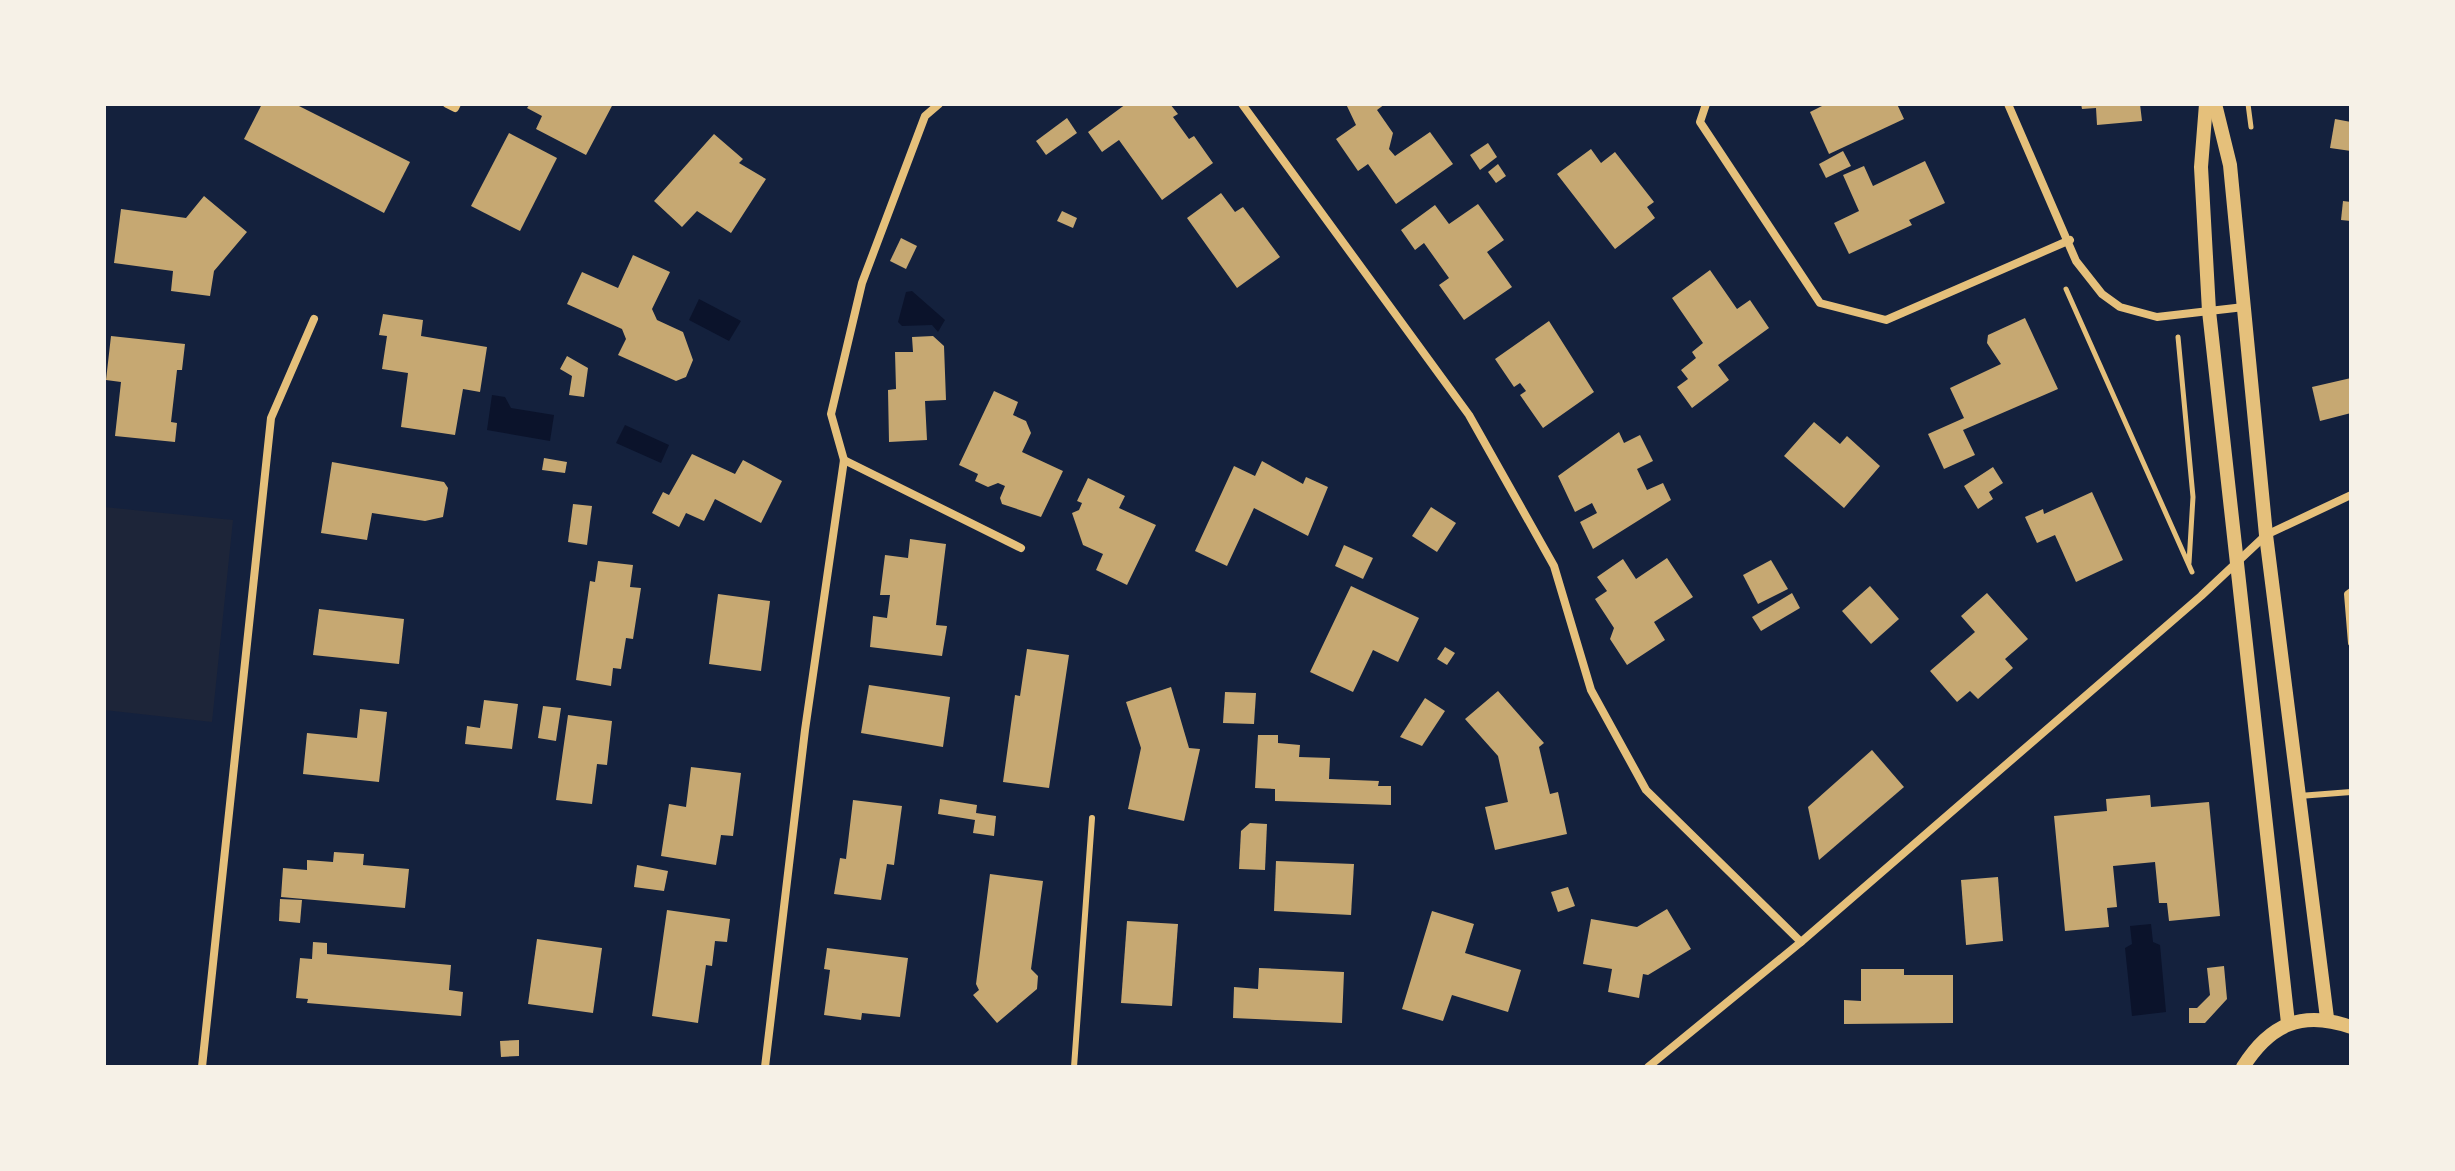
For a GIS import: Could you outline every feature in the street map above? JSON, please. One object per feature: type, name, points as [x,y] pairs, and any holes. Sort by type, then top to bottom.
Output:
[{"type":"street","points":[[447,104],[455,108],[457,104]]},
{"type":"street","points":[[765,1067],[805,730],[844,460],[831,414],[862,283],[925,116],[939,104]]},
{"type":"street","points":[[1242,104],[1469,415],[1554,566],[1591,690],[1646,790],[1801,942]]},
{"type":"street","points":[[1706,104],[1700,122],[1820,303],[1886,320],[2070,240]]},
{"type":"street","points":[[2008,104],[2070,240],[2076,261],[2102,294],[2138,313],[2176,316],[2244,307]]},
{"type":"street","points":[[2206,104],[2201,167],[2209,311],[2288,1023]]},
{"type":"street","points":[[2215,104],[2230,165],[2266,535],[2327,1018]]},
{"type":"street","points":[[202,1067],[271,418],[314,319]]},
{"type":"street","points":[[844,460],[1021,548]]},
{"type":"street","points":[[1648,1067],[1801,942],[2201,596],[2266,535],[2351,495]]},
{"type":"street","points":[[2243,1067],[2259,1042],[2288,1023],[2327,1018],[2351,1027]]},
{"type":"lane","points":[[2351,591],[2347,594],[2351,643]]},
{"type":"lane","points":[[2299,796],[2351,792]]},
{"type":"lane","points":[[1074,1067],[1092,818]]},
{"type":"path","points":[[2048,249],[2201,596]]},
{"type":"path","points":[[2176,316],[2193,497],[2189,564]]},
{"type":"shaded area","points":[[912,291],[945,320],[938,332],[932,325],[902,326],[898,322],[906,292]]},
{"type":"shaded area","points":[[699,299],[741,321],[729,341],[689,320]]},
{"type":"shaded area","points":[[492,395],[505,397],[511,408],[554,415],[550,441],[487,430]]},
{"type":"shaded area","points":[[625,425],[669,445],[661,463],[616,443]]},
{"type":"shaded area","points":[[104,507],[233,520],[212,722],[104,710]]},
{"type":"shaded area","points":[[2151,924],[2153,942],[2160,945],[2166,1012],[2132,1016],[2125,948],[2132,944],[2130,926]]},
{"type":"building","points":[[262,104],[295,104],[410,162],[384,213],[244,139]]},
{"type":"building","points":[[530,104],[613,104],[586,155],[536,129],[542,116],[527,108]]},
{"type":"building","points":[[1126,104],[1170,104],[1178,114],[1173,117],[1189,139],[1194,136],[1213,163],[1162,200],[1119,140],[1102,152],[1088,132]]},
{"type":"building","points":[[1346,104],[1385,104],[1377,110],[1393,133],[1389,149],[1395,156],[1430,132],[1453,164],[1396,204],[1368,164],[1358,171],[1336,139],[1356,125]]},
{"type":"building","points":[[1826,104],[1897,104],[1904,119],[1829,154],[1810,112]]},
{"type":"building","points":[[2081,104],[2140,104],[2142,121],[2097,125],[2096,108],[2082,109]]},
{"type":"building","points":[[1067,118],[1077,133],[1046,155],[1036,141]]},
{"type":"building","points":[[2335,119],[2351,122],[2351,151],[2330,148]]},
{"type":"building","points":[[509,133],[557,158],[520,231],[471,206]]},
{"type":"building","points":[[714,134],[743,159],[739,163],[766,179],[731,233],[697,211],[682,227],[654,201]]},
{"type":"building","points":[[1488,143],[1497,157],[1480,170],[1470,155]]},
{"type":"building","points":[[1591,149],[1601,163],[1615,152],[1654,202],[1647,207],[1655,218],[1615,249],[1557,174]]},
{"type":"building","points":[[1843,151],[1851,166],[1826,178],[1819,164]]},
{"type":"building","points":[[1925,161],[1945,203],[1909,220],[1912,225],[1849,254],[1834,223],[1859,211],[1843,175],[1864,166],[1873,186]]},
{"type":"building","points":[[1498,164],[1506,176],[1496,183],[1488,172]]},
{"type":"building","points":[[1221,193],[1235,212],[1243,207],[1280,257],[1237,288],[1187,218]]},
{"type":"building","points":[[204,196],[247,232],[214,271],[210,296],[171,291],[173,271],[114,263],[121,209],[186,218]]},
{"type":"building","points":[[2343,201],[2351,202],[2351,221],[2341,220]]},
{"type":"building","points":[[1478,204],[1504,240],[1487,252],[1512,287],[1464,320],[1439,285],[1449,278],[1424,243],[1415,250],[1401,230],[1435,205],[1449,224]]},
{"type":"building","points":[[1062,211],[1077,218],[1073,228],[1057,221]]},
{"type":"building","points":[[901,238],[917,246],[906,269],[890,261]]},
{"type":"building","points":[[633,255],[670,272],[652,309],[657,320],[683,332],[693,360],[686,377],[676,381],[618,355],[626,339],[622,329],[567,304],[582,272],[618,288]]},
{"type":"building","points":[[1710,270],[1737,309],[1750,300],[1769,328],[1718,365],[1729,380],[1692,408],[1677,387],[1688,379],[1681,370],[1696,358],[1692,352],[1703,343],[1672,298]]},
{"type":"building","points":[[383,314],[423,320],[421,336],[487,347],[480,392],[463,389],[455,435],[401,427],[408,373],[382,369],[387,336],[379,335]]},
{"type":"building","points":[[2025,318],[2058,389],[1963,430],[1975,455],[1944,469],[1928,434],[1964,418],[1950,388],[2001,364],[1987,343],[1988,335]]},
{"type":"building","points":[[1549,321],[1594,392],[1543,428],[1520,395],[1526,391],[1520,383],[1514,387],[1495,359]]},
{"type":"building","points":[[111,336],[185,344],[182,370],[177,370],[171,422],[177,423],[175,442],[115,436],[121,382],[106,380]]},
{"type":"building","points":[[933,336],[944,346],[946,400],[925,401],[927,440],[889,442],[888,390],[896,389],[895,352],[913,352],[912,337]]},
{"type":"building","points":[[567,356],[588,368],[584,397],[569,395],[572,376],[560,369]]},
{"type":"building","points":[[2351,378],[2351,413],[2320,421],[2312,387]]},
{"type":"building","points":[[994,391],[1018,402],[1013,415],[1026,421],[1031,433],[1022,452],[1063,471],[1041,517],[1002,504],[1000,498],[1005,486],[998,483],[988,487],[975,481],[978,474],[959,465]]},
{"type":"building","points":[[1814,422],[1840,444],[1847,436],[1880,466],[1844,508],[1784,456]]},
{"type":"building","points":[[1619,432],[1624,443],[1640,435],[1653,461],[1637,469],[1647,490],[1663,483],[1671,500],[1593,549],[1580,522],[1597,513],[1592,503],[1575,512],[1558,476]]},
{"type":"building","points":[[692,454],[735,474],[743,460],[782,481],[761,523],[715,499],[704,521],[686,513],[679,527],[652,513],[663,492],[669,495]]},
{"type":"building","points":[[544,458],[567,462],[565,473],[542,470]]},
{"type":"building","points":[[1262,461],[1303,484],[1306,477],[1328,487],[1308,536],[1254,508],[1227,566],[1195,551],[1234,466],[1255,476]]},
{"type":"building","points":[[332,462],[444,482],[448,488],[443,517],[425,521],[372,513],[367,540],[321,533]]},
{"type":"building","points":[[1993,467],[2003,483],[1989,492],[1993,499],[1978,509],[1964,486]]},
{"type":"building","points":[[1088,478],[1125,496],[1119,508],[1156,525],[1127,585],[1096,570],[1103,554],[1083,545],[1072,513],[1079,510],[1082,503],[1077,501]]},
{"type":"building","points":[[2092,492],[2123,560],[2076,582],[2055,535],[2037,543],[2025,517],[2043,509],[2044,514]]},
{"type":"building","points":[[573,504],[592,506],[587,545],[568,542]]},
{"type":"building","points":[[1431,507],[1456,523],[1437,552],[1412,536]]},
{"type":"building","points":[[910,539],[946,544],[936,625],[947,626],[942,656],[870,647],[873,616],[887,618],[890,595],[880,595],[885,555],[908,558]]},
{"type":"building","points":[[1344,545],[1373,558],[1363,579],[1335,566]]},
{"type":"building","points":[[1667,558],[1693,597],[1654,622],[1665,640],[1627,665],[1610,639],[1614,628],[1595,599],[1607,591],[1597,577],[1623,559],[1636,579]]},
{"type":"building","points":[[1771,560],[1788,589],[1758,604],[1743,575]]},
{"type":"building","points":[[598,561],[633,565],[630,587],[641,588],[633,639],[626,638],[621,669],[613,668],[611,686],[576,680],[590,581],[595,582]]},
{"type":"building","points":[[1351,586],[1419,618],[1398,662],[1373,650],[1353,692],[1310,672]]},
{"type":"building","points":[[1870,586],[1899,619],[1871,644],[1842,611]]},
{"type":"building","points":[[1792,593],[1800,608],[1761,631],[1752,617]]},
{"type":"building","points":[[1987,593],[2028,639],[2005,659],[2013,668],[1978,699],[1970,691],[1957,702],[1930,671],[1975,632],[1961,616]]},
{"type":"building","points":[[718,594],[770,601],[761,671],[709,664]]},
{"type":"building","points":[[319,609],[404,619],[399,664],[313,655]]},
{"type":"building","points":[[1445,647],[1455,653],[1447,665],[1437,659]]},
{"type":"building","points":[[1027,649],[1069,655],[1049,788],[1003,782],[1015,695],[1020,696]]},
{"type":"building","points":[[869,685],[950,697],[943,747],[861,733]]},
{"type":"building","points":[[1171,687],[1189,748],[1200,749],[1184,821],[1128,809],[1141,748],[1126,702]]},
{"type":"building","points":[[1498,691],[1544,743],[1539,747],[1550,794],[1558,792],[1567,834],[1495,850],[1485,807],[1508,802],[1498,756],[1465,719]]},
{"type":"building","points":[[1225,692],[1256,693],[1254,724],[1223,723]]},
{"type":"building","points":[[1425,698],[1445,711],[1422,746],[1400,737]]},
{"type":"building","points":[[484,700],[518,704],[512,749],[465,744],[467,726],[480,728]]},
{"type":"building","points":[[543,706],[561,708],[556,741],[538,738]]},
{"type":"building","points":[[360,709],[387,712],[379,782],[303,774],[307,733],[357,738]]},
{"type":"building","points":[[568,715],[612,721],[607,765],[597,764],[592,804],[556,800]]},
{"type":"building","points":[[1258,735],[1278,735],[1278,743],[1300,745],[1299,757],[1330,758],[1329,779],[1379,781],[1378,786],[1391,786],[1391,805],[1275,801],[1275,789],[1255,788]]},
{"type":"building","points":[[1872,750],[1904,787],[1819,860],[1808,807]]},
{"type":"building","points":[[691,767],[741,773],[733,836],[721,835],[716,865],[661,856],[669,804],[686,807]]},
{"type":"building","points":[[2150,795],[2151,807],[2209,802],[2220,916],[2169,921],[2167,903],[2159,903],[2155,862],[2113,866],[2117,907],[2107,908],[2109,927],[2065,931],[2054,816],[2107,811],[2106,799]]},
{"type":"building","points":[[940,799],[977,805],[976,813],[996,816],[994,836],[973,833],[975,820],[938,814]]},
{"type":"building","points":[[853,800],[902,806],[894,865],[887,864],[881,900],[834,894],[840,858],[846,859]]},
{"type":"building","points":[[1250,823],[1267,824],[1265,870],[1239,869],[1241,831]]},
{"type":"building","points":[[334,852],[364,854],[363,865],[409,869],[405,908],[281,897],[283,868],[307,870],[307,860],[333,862]]},
{"type":"building","points":[[1276,861],[1354,864],[1351,915],[1274,911]]},
{"type":"building","points":[[637,865],[668,871],[664,891],[634,887]]},
{"type":"building","points":[[990,874],[1043,881],[1031,969],[1038,976],[1037,989],[997,1023],[973,995],[979,990],[976,984]]},
{"type":"building","points":[[1998,877],[2003,941],[1966,945],[1961,880]]},
{"type":"building","points":[[1568,887],[1575,906],[1558,912],[1551,892]]},
{"type":"building","points":[[280,899],[302,900],[300,923],[279,921]]},
{"type":"building","points":[[1667,909],[1691,949],[1648,975],[1643,974],[1639,998],[1608,992],[1612,969],[1583,964],[1591,919],[1637,927]]},
{"type":"building","points":[[667,910],[730,919],[727,942],[715,941],[712,966],[706,965],[698,1023],[652,1016]]},
{"type":"building","points":[[1432,911],[1474,924],[1465,953],[1521,970],[1508,1012],[1452,995],[1443,1021],[1402,1009]]},
{"type":"building","points":[[1127,921],[1178,924],[1172,1006],[1121,1003]]},
{"type":"building","points":[[537,939],[602,948],[593,1013],[528,1004]]},
{"type":"building","points":[[313,942],[327,943],[327,954],[451,965],[449,990],[463,992],[461,1016],[307,1003],[308,999],[296,998],[300,958],[312,959]]},
{"type":"building","points":[[827,948],[908,958],[900,1017],[862,1013],[861,1020],[824,1015],[830,970],[824,969]]},
{"type":"building","points":[[2224,966],[2227,999],[2205,1023],[2189,1023],[2189,1008],[2197,1008],[2210,995],[2207,968]]},
{"type":"building","points":[[1259,968],[1344,972],[1342,1023],[1233,1018],[1234,987],[1258,989]]},
{"type":"building","points":[[1861,969],[1904,969],[1904,975],[1953,975],[1953,1023],[1844,1024],[1844,1000],[1861,1001]]},
{"type":"building","points":[[519,1040],[519,1056],[501,1057],[500,1041]]}]
